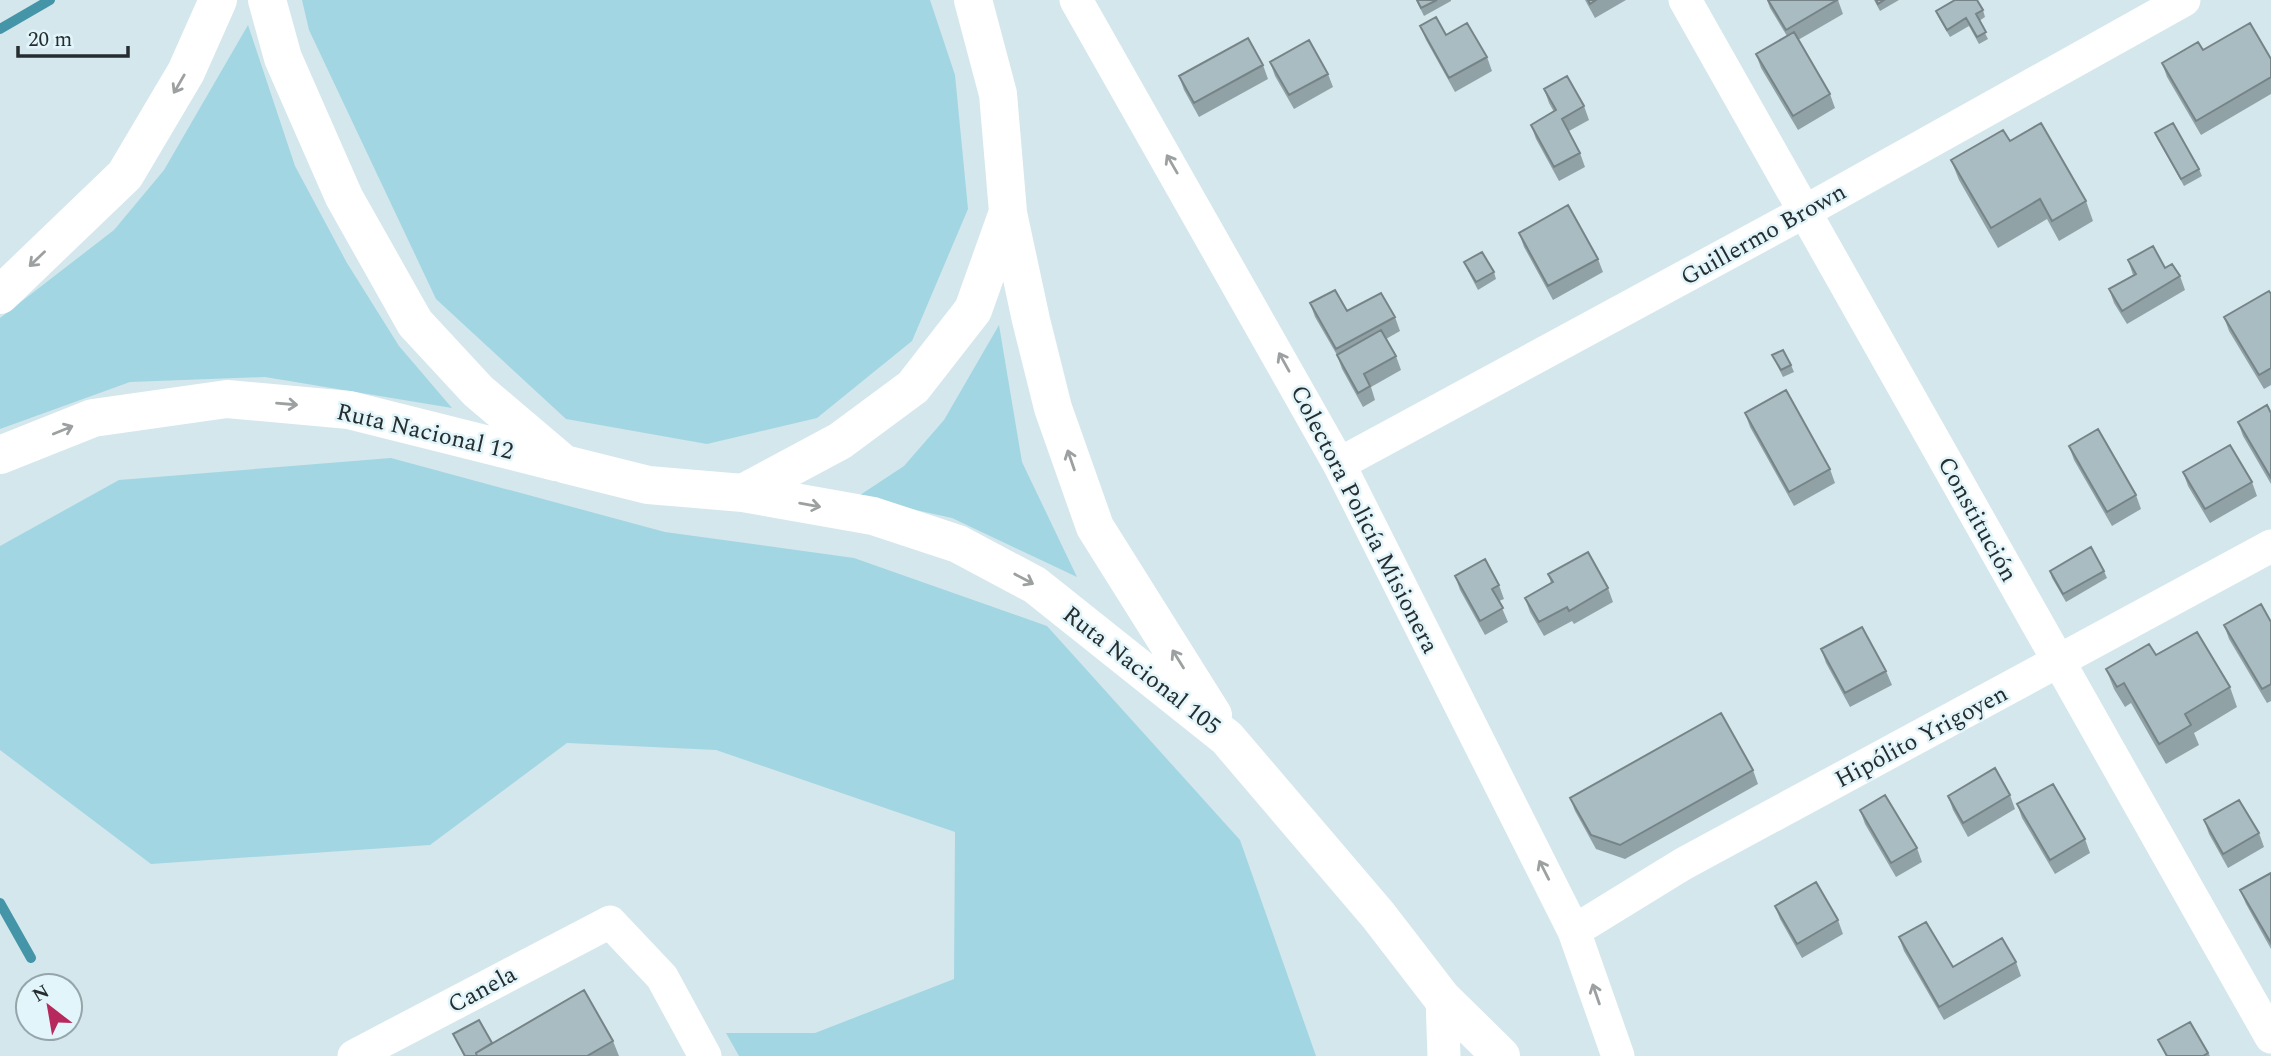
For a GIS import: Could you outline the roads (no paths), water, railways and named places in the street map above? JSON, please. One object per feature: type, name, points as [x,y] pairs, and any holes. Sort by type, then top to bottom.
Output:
[{"type":"highway","points":[[0,295],[125,174],[186,72],[218,0]]},
{"type":"highway","points":[[267,0],[283,58],[344,197],[415,323],[478,391],[564,464]]},
{"type":"highway","points":[[973,0],[998,94],[1008,212],[1053,408],[1095,527],[1227,738]]},
{"type":"highway","points":[[743,493],[840,441],[913,387],[973,310],[1008,212]]},
{"type":"highway","name":"Ruta Nacional 12","points":[[0,455],[93,418],[227,399],[349,410],[648,485],[743,493]]},
{"type":"highway","name":"Ruta Nacional 105","points":[[743,493],[873,516],[958,544],[1035,585],[1227,738],[1378,915],[1442,998],[1501,1056]]},
{"type":"highway","name":"Ruta Nacional 105","points":[[1442,998],[1465,1056]]},
{"type":"street","name":"Colectora Policía Misionera","points":[[1076,0],[1250,302],[1339,464],[1574,931],[1618,1056]]},
{"type":"street","name":"Constitución","points":[[1685,0],[2271,1037]]},
{"type":"street","name":"Guillermo Brown","points":[[1339,464],[1804,212],[2184,0]]},
{"type":"street","name":"Hipólito Yrigoyen","points":[[1574,931],[1683,864],[2271,547]]},
{"type":"street","name":"Canela","points":[[354,1056],[610,922],[662,977],[705,1056]]},
{"type":"street","points":[[1442,998],[1444,1056]]},
{"type":"waterway","points":[[0,29],[50,0]]},
{"type":"waterway","points":[[0,903],[31,958]]}]
